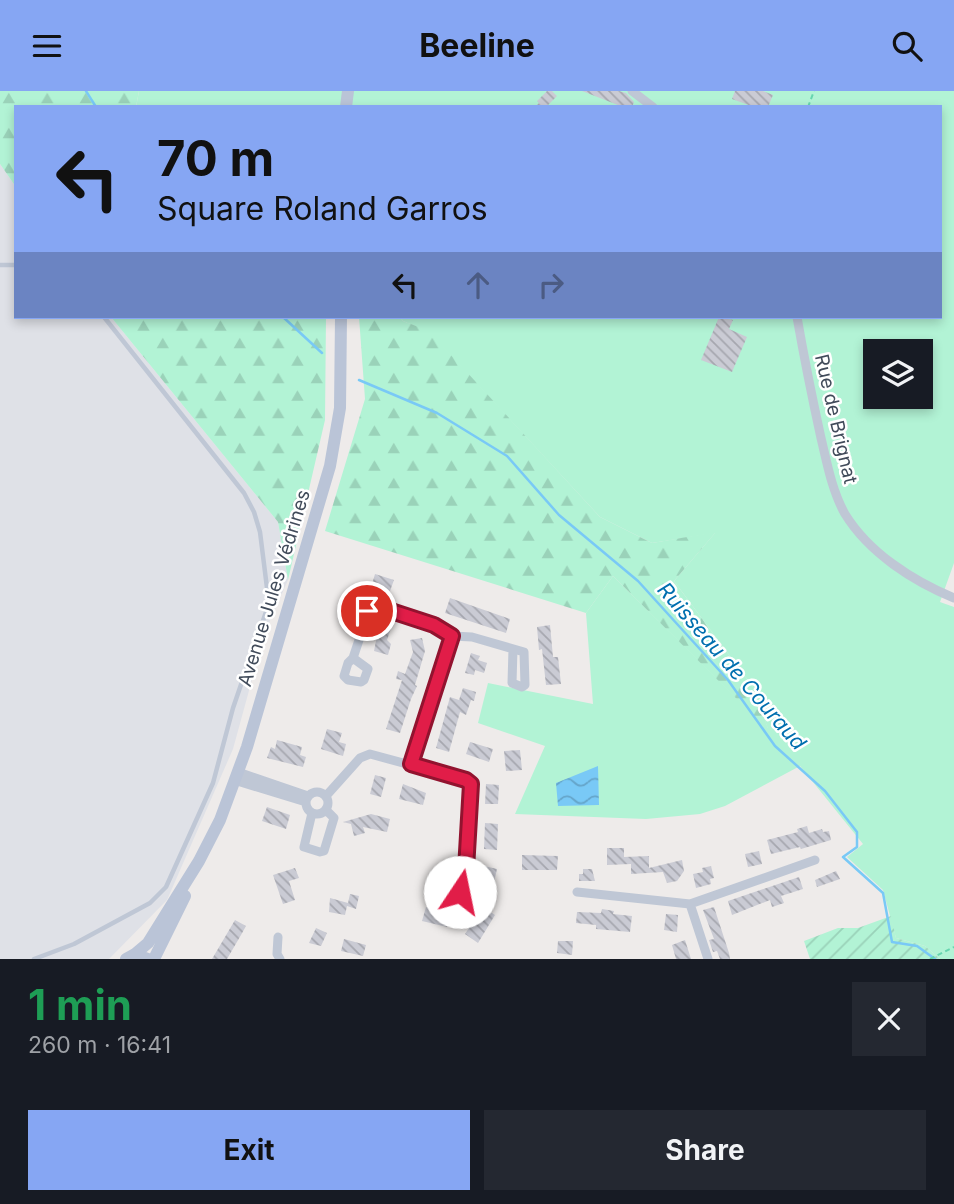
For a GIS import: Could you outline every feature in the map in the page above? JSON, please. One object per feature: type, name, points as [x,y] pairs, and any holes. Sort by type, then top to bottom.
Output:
[{"type":"main road","name":"Avenue Jules Védrines","points":[[130,957],[148,943],[199,861],[220,820],[236,776],[330,466],[340,408],[341,319]]},
{"type":"main road","name":"Avenue Jules Védrines","points":[[154,959],[189,888],[199,861]]},
{"type":"main road","points":[[130,957],[148,959]]},
{"type":"street","points":[[632,91],[650,105]]},
{"type":"street","name":"Rue de Brignat","points":[[797,319],[828,468],[837,498],[846,516],[878,552],[912,576],[954,598]]},
{"type":"street","points":[[353,658],[370,607],[376,606],[434,625],[452,636],[472,637],[513,649]]},
{"type":"street","points":[[411,764],[452,636]]},
{"type":"street","points":[[326,796],[360,758],[370,754],[466,780],[471,784],[466,859]]},
{"type":"street","points":[[236,776],[307,799]]},
{"type":"street","points":[[307,799],[316,792],[326,796]]},
{"type":"street","points":[[312,813],[320,814],[326,810],[326,796]]},
{"type":"street","points":[[307,799],[312,813],[304,847],[324,851],[334,818],[326,810]]},
{"type":"street","points":[[577,892],[690,904],[815,860]]},
{"type":"street","points":[[690,904],[708,959]]},
{"type":"street","points":[[278,937],[277,954],[280,959]]},
{"type":"lane","points":[[34,959],[85,939],[150,903],[166,887],[213,783],[233,708],[267,609],[264,562],[254,512],[243,493],[106,319]]},
{"type":"path","points":[[931,959],[954,947]]},
{"type":"shaded area","points":[[0,164],[14,184],[14,319],[113,319],[278,522],[288,580],[265,632],[233,749],[167,900],[109,959],[0,959]]},
{"type":"green space","points":[[0,91],[139,91],[136,105],[14,105],[14,184],[0,164]]},
{"type":"green space","points":[[139,91],[954,91],[954,563],[940,602],[954,607],[954,959],[940,959],[925,946],[896,938],[883,890],[847,857],[863,844],[800,766],[725,806],[700,814],[646,819],[515,814],[545,746],[478,723],[488,683],[593,704],[586,613],[613,576],[768,729],[753,687],[674,581],[715,533],[652,543],[600,517],[429,332],[402,319],[942,319],[942,105],[136,105]]},
{"type":"green space","points":[[113,319],[326,319],[325,420],[288,580],[278,522]]},
{"type":"green space","points":[[359,319],[402,319],[429,331],[600,517],[652,543],[716,532],[674,581],[753,687],[769,731],[613,576],[586,613],[325,531],[365,399]]},
{"type":"green space","points":[[891,916],[896,938],[925,946],[940,959],[810,959],[804,941],[838,928],[858,928]]},
{"type":"water","points":[[598,766],[599,805],[558,806],[556,783]]},
{"type":"building","points":[[547,91],[552,91],[557,96],[548,105],[537,105],[537,101]]},
{"type":"building","points":[[582,91],[619,91],[626,93],[634,102],[633,105],[618,105]]},
{"type":"building","points":[[735,91],[763,91],[773,95],[769,105],[748,105],[732,99]]},
{"type":"building","points":[[718,319],[733,320],[729,329],[747,337],[732,372],[701,360]]},
{"type":"building","points":[[375,574],[394,580],[390,591],[380,588],[378,594],[370,591]]},
{"type":"building","points":[[450,598],[510,619],[506,633],[445,613]]},
{"type":"building","points":[[378,624],[391,628],[387,640],[391,644],[388,655],[374,651],[377,636],[374,636]]},
{"type":"building","points":[[550,625],[553,657],[558,657],[561,684],[546,685],[537,627]]},
{"type":"building","points":[[422,638],[425,651],[415,685],[417,686],[400,733],[386,729],[402,680],[396,679],[398,671],[405,674],[413,652],[410,640]]},
{"type":"building","points":[[471,653],[480,656],[478,660],[487,663],[484,673],[475,670],[474,675],[465,673]]},
{"type":"building","points":[[463,688],[476,692],[474,701],[471,700],[466,715],[460,712],[449,752],[436,748],[450,697],[459,700]]},
{"type":"building","points":[[327,729],[342,733],[339,742],[346,744],[343,756],[321,749]]},
{"type":"building","points":[[277,740],[302,747],[300,755],[306,757],[303,767],[267,758],[271,747],[275,749]]},
{"type":"building","points":[[470,742],[493,749],[489,762],[466,754]]},
{"type":"building","points":[[520,750],[522,770],[506,771],[504,751]]},
{"type":"building","points":[[375,775],[386,778],[381,797],[370,794]]},
{"type":"building","points":[[403,784],[426,793],[423,805],[399,799]]},
{"type":"building","points":[[486,784],[499,785],[498,804],[485,804]]},
{"type":"building","points":[[267,807],[290,815],[286,829],[262,821]]},
{"type":"building","points":[[371,814],[390,819],[387,832],[363,827],[365,833],[354,836],[351,824],[343,822]]},
{"type":"building","points":[[485,823],[498,824],[497,850],[484,849]]},
{"type":"building","points":[[807,826],[809,833],[822,829],[823,832],[829,831],[831,840],[771,854],[767,840],[798,832],[797,829]]},
{"type":"building","points":[[607,848],[624,848],[624,857],[649,856],[649,868],[682,860],[684,871],[677,881],[667,883],[663,872],[631,874],[631,864],[607,865]]},
{"type":"building","points":[[759,851],[762,864],[748,867],[745,854]]},
{"type":"building","points":[[522,855],[558,856],[557,870],[522,870]]},
{"type":"building","points":[[484,866],[497,869],[492,891],[479,888]]},
{"type":"building","points":[[711,866],[714,878],[710,879],[711,884],[696,888],[693,874],[703,872],[702,868]]},
{"type":"building","points":[[295,868],[299,878],[289,881],[295,900],[283,904],[273,875]]},
{"type":"building","points":[[583,869],[592,869],[595,881],[579,881],[579,874],[583,874]]},
{"type":"building","points":[[836,871],[840,879],[817,887],[815,880]]},
{"type":"building","points":[[799,877],[803,889],[781,896],[784,903],[772,907],[770,900],[732,915],[728,901]]},
{"type":"building","points":[[350,894],[359,896],[356,909],[347,906],[345,915],[329,912],[330,898],[348,903]]},
{"type":"building","points":[[426,907],[451,914],[447,927],[422,921]]},
{"type":"building","points":[[483,907],[495,915],[478,943],[465,934]]},
{"type":"building","points":[[714,907],[730,959],[720,959],[717,951],[713,952],[709,940],[714,939],[703,910]]},
{"type":"building","points":[[602,909],[614,911],[613,914],[632,916],[630,932],[596,929],[596,925],[576,923],[577,912],[601,913]]},
{"type":"building","points":[[666,914],[678,915],[677,932],[664,930]]},
{"type":"building","points":[[235,920],[246,926],[227,959],[212,959]]},
{"type":"building","points":[[316,928],[327,933],[321,946],[309,943]]},
{"type":"building","points":[[344,939],[366,945],[363,956],[341,951]]},
{"type":"building","points":[[685,940],[691,959],[676,959],[672,945]]},
{"type":"building","points":[[558,941],[573,941],[572,955],[557,953]]},
{"type":"waterway","name":"Ruisseau de Couraud","points":[[86,91],[95,105]]},
{"type":"waterway","name":"Ruisseau de Couraud","points":[[285,319],[322,353]]},
{"type":"waterway","name":"Ruisseau de Couraud","points":[[359,380],[437,413],[507,456],[559,515],[638,581],[728,680],[775,746],[825,791],[857,832],[857,847],[843,857],[883,893],[892,942],[917,946],[935,959]]},
{"type":"route","points":[[367,611],[376,606],[434,625],[452,636],[411,764],[466,780],[471,784],[466,869],[460,892]]}]
